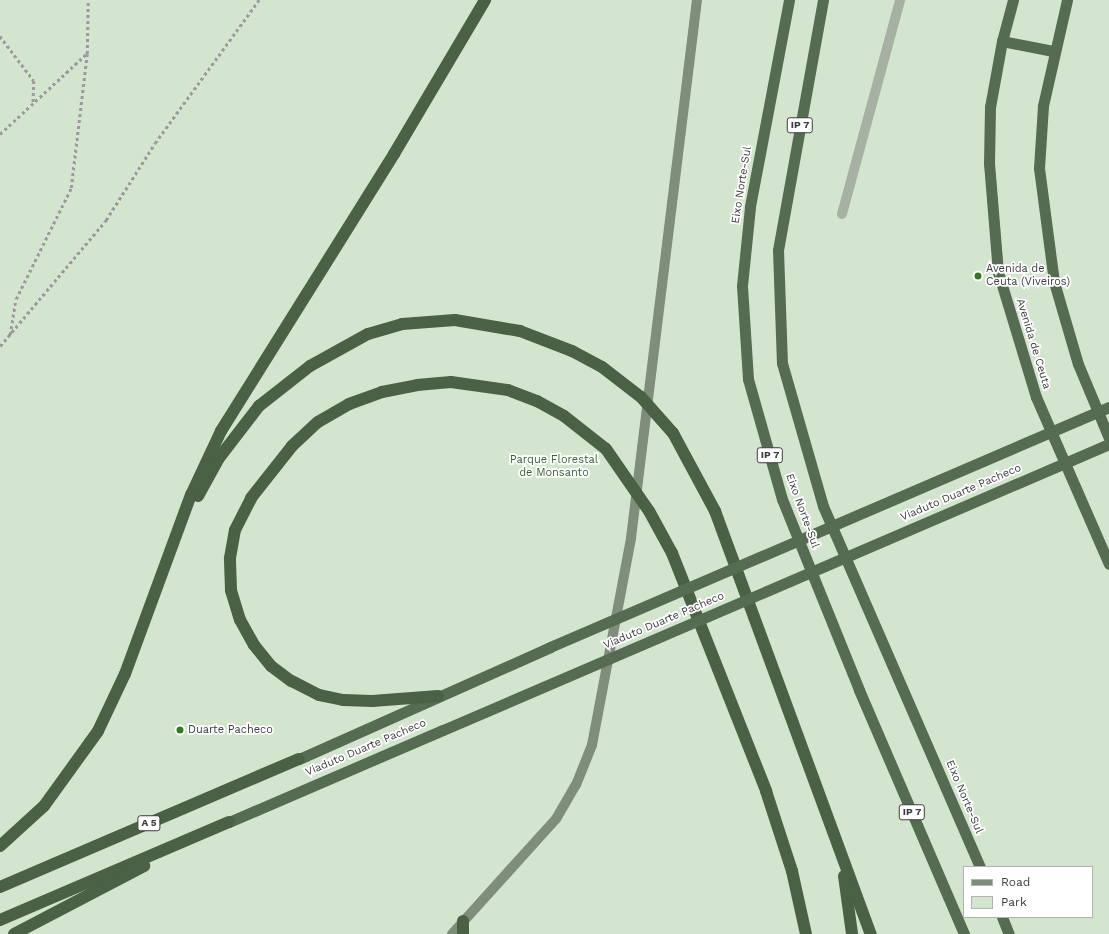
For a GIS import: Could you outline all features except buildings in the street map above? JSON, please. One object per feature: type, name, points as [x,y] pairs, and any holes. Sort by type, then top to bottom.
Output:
[{"type":"highway","points":[[0,846],[44,806],[98,731],[125,674],[190,495],[221,431],[394,154],[485,0]]},
{"type":"highway","name":"Eixo Norte-Sul","points":[[789,0],[750,207],[742,286],[748,379],[782,499],[859,690],[964,934]]},
{"type":"highway","name":"Eixo Norte-Sul","points":[[823,0],[778,250],[782,363],[814,482],[823,506],[980,866]]},
{"type":"highway","name":"Avenida de Ceuta","points":[[1013,0],[1002,41],[990,107],[989,163],[998,272],[1036,397],[1109,564]]},
{"type":"highway","points":[[1067,0],[1053,51],[1043,106],[1039,168],[1054,282],[1078,364],[1109,438]]},
{"type":"highway","points":[[1002,41],[1053,51]]},
{"type":"highway","points":[[174,538],[219,458],[259,406],[310,366],[368,334],[402,324],[455,320],[520,331],[572,351],[602,367],[641,397],[673,433],[715,511],[871,934]]},
{"type":"highway","points":[[438,696],[372,701],[343,700],[319,695],[291,681],[271,666],[254,645],[240,620],[231,590],[230,558],[235,530],[251,498],[292,446],[318,422],[349,404],[382,392],[417,385],[451,382],[508,390],[537,401],[564,416],[606,449],[649,511],[672,553],[766,791],[792,871],[806,934]]},
{"type":"highway","name":"Viaduto Duarte Pacheco","points":[[299,759],[469,682],[1109,407]]},
{"type":"highway","name":"Viaduto Duarte Pacheco","points":[[228,822],[1109,444]]},
{"type":"highway","name":"A 5","points":[[0,887],[299,759]]},
{"type":"highway","points":[[0,920],[228,822]]},
{"type":"highway","points":[[14,934],[228,822]]},
{"type":"highway","points":[[841,851],[852,934]]},
{"type":"highway","points":[[1002,918],[1009,934]]},
{"type":"highway","points":[[463,921],[463,934]]},
{"type":"main road","points":[[452,934],[556,819],[576,785],[592,745],[631,538],[697,0]]},
{"type":"lane","points":[[842,214],[900,0]]},
{"type":"path","points":[[10,336],[16,299],[71,188],[87,54],[88,0]]},
{"type":"path","points":[[0,346],[10,336],[106,220],[155,143],[259,0]]},
{"type":"path","points":[[0,36],[34,81],[33,104]]},
{"type":"path","points":[[0,134],[87,54]]},
{"type":"green space","name":"Parque Florestal de Monsanto","points":[[0,0],[1109,0],[1109,934],[0,934]]},
{"type":"place","name":"Avenida de Ceuta (Viveiros)","points":[[978,276]]},
{"type":"place","name":"Duarte Pacheco","points":[[180,730]]}]
